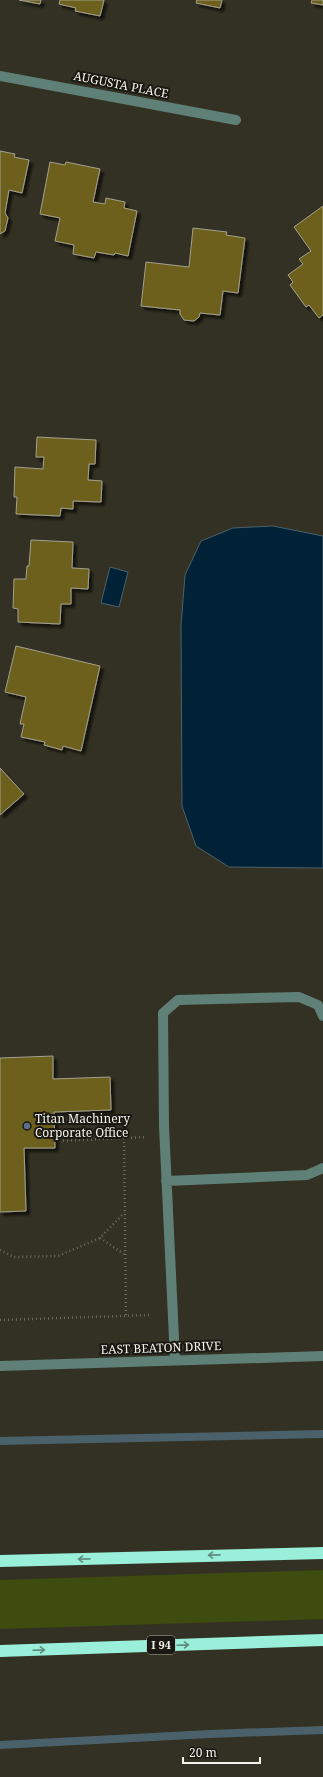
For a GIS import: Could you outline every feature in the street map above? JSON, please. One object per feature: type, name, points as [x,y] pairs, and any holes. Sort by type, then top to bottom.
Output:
[{"type":"highway","points":[[233,1555],[323,1544]]},
{"type":"highway","points":[[0,1561],[323,1552]]},
{"type":"highway","name":"I 94","points":[[0,1651],[323,1640]]},
{"type":"street","name":"AUGUSTA PLACE","points":[[0,76],[236,120]]},
{"type":"street","points":[[175,1360],[164,1137],[163,1013],[178,1000],[299,997],[318,1004],[323,1016]]},
{"type":"street","points":[[166,1181],[307,1175],[323,1168]]},
{"type":"street","name":"EAST BEATON DRIVE","points":[[0,1366],[323,1356]]},
{"type":"path","points":[[55,1141],[164,1137]]},
{"type":"path","points":[[124,1138],[126,1316]]},
{"type":"path","points":[[0,1250],[14,1257],[58,1256],[100,1238],[124,1212]]},
{"type":"path","points":[[100,1238],[125,1254]]},
{"type":"path","points":[[0,1320],[151,1315]]},
{"type":"green space","points":[[323,1570],[323,1619],[0,1629],[0,1580]]},
{"type":"water","points":[[273,526],[323,536],[323,868],[229,867],[196,846],[182,806],[181,626],[185,575],[201,541],[233,528]]},
{"type":"water","points":[[110,567],[128,572],[119,607],[101,603]]},
{"type":"building","points":[[19,0],[41,0],[40,4]]},
{"type":"building","points":[[60,0],[104,0],[100,16],[75,11],[76,8],[59,4]]},
{"type":"building","points":[[197,0],[222,0],[220,8],[196,3]]},
{"type":"building","points":[[312,0],[323,0],[323,5],[311,3]]},
{"type":"building","points":[[0,151],[15,154],[14,157],[29,160],[22,193],[9,190],[5,213],[8,218],[5,231],[0,234]]},
{"type":"building","points":[[50,162],[65,165],[66,162],[100,169],[93,202],[105,204],[106,198],[125,202],[124,208],[137,211],[128,256],[115,253],[114,255],[96,252],[94,258],[73,254],[74,245],[55,241],[60,218],[40,214]]},
{"type":"building","points":[[323,206],[323,315],[319,318],[309,305],[306,307],[290,285],[293,282],[288,275],[303,264],[299,259],[311,251],[294,227]]},
{"type":"building","points":[[193,228],[227,232],[226,235],[245,238],[238,293],[223,291],[220,315],[200,313],[199,317],[194,321],[184,320],[180,314],[180,310],[141,306],[146,262],[189,267]]},
{"type":"building","points":[[37,437],[96,440],[95,464],[89,464],[88,480],[102,481],[101,502],[73,501],[73,509],[61,508],[60,516],[16,514],[17,497],[14,497],[15,467],[43,469],[44,457],[36,457]]},
{"type":"building","points":[[31,540],[73,542],[72,568],[89,569],[88,589],[71,588],[71,604],[61,604],[60,624],[18,622],[18,609],[13,608],[14,579],[26,579],[27,566],[29,566]]},
{"type":"building","points":[[16,646],[100,666],[81,751],[63,746],[62,750],[44,745],[45,742],[21,737],[24,724],[20,724],[26,697],[5,692]]},
{"type":"building","points":[[0,768],[24,794],[0,815]]},
{"type":"building","name":"Titan Machinery Corporate Office","points":[[53,1056],[53,1079],[110,1077],[111,1110],[54,1112],[55,1148],[24,1148],[26,1211],[0,1212],[0,1058]]},
{"type":"waterway","points":[[0,1441],[323,1434]]},
{"type":"waterway","points":[[0,1745],[210,1734],[323,1730]]},
{"type":"place","name":"Titan Machinery Corporate Office","points":[[27,1126]]}]
